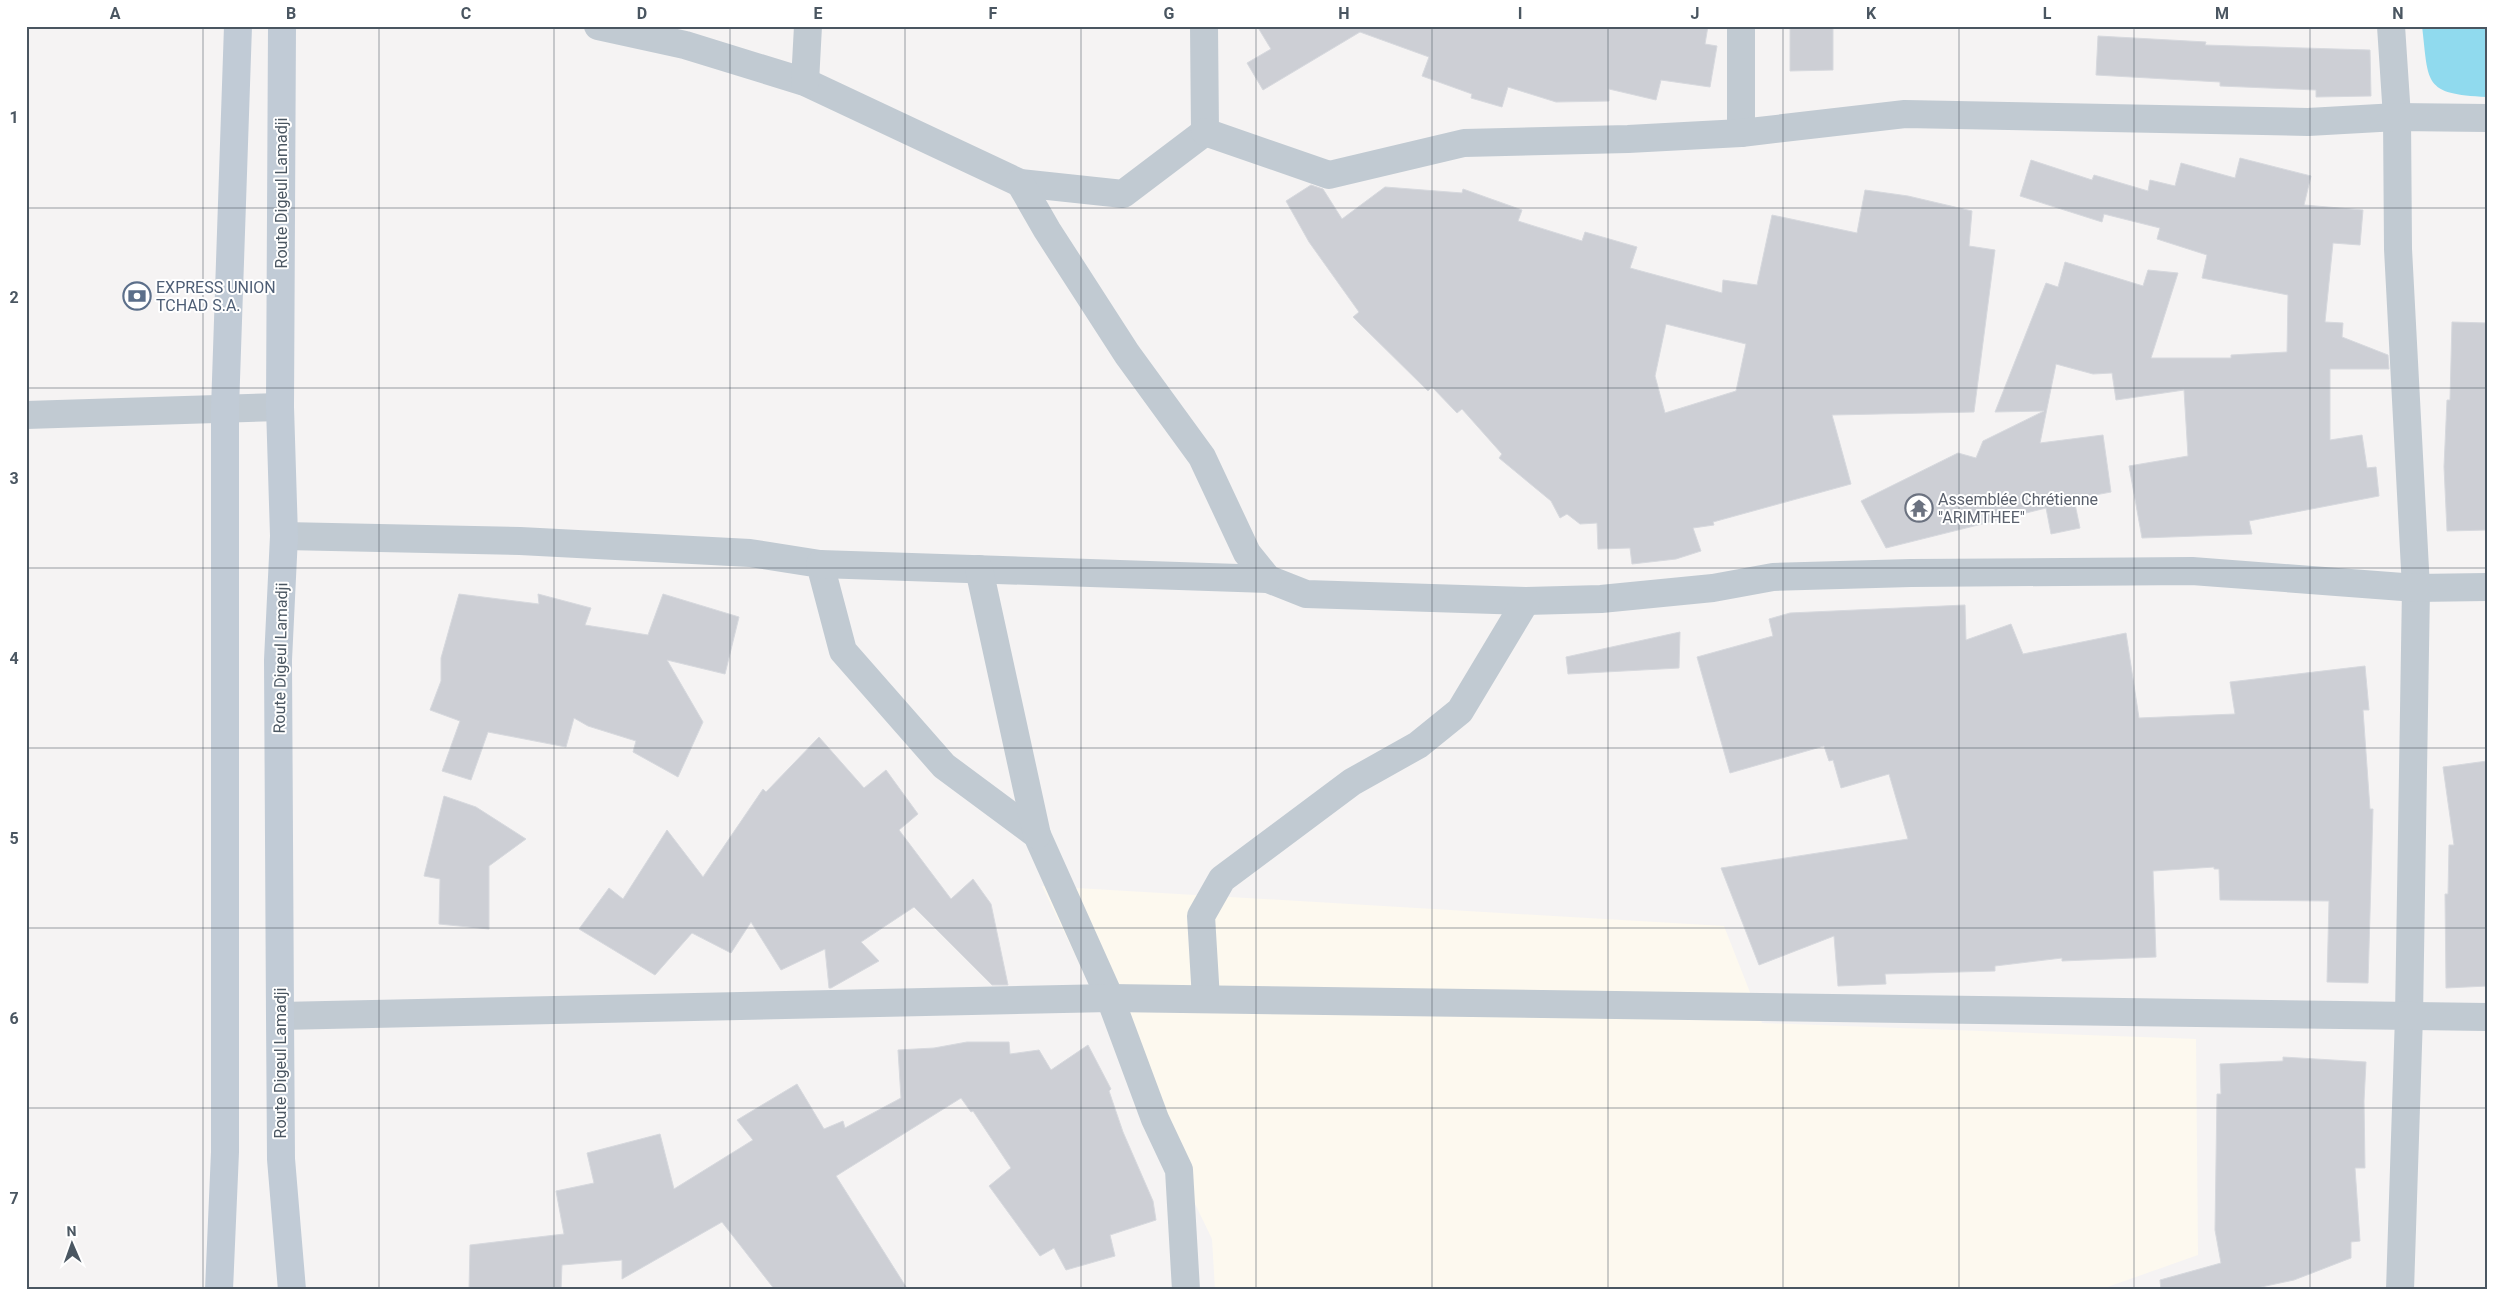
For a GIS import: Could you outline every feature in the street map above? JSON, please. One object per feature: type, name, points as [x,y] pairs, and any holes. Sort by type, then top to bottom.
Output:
[{"type":"main road","points":[[219,1290],[224,1152],[225,409],[238,26]]},
{"type":"main road","name":"Route Digeul Lamadji","points":[[282,26],[280,407],[284,536],[278,660],[281,1159],[292,1290]]},
{"type":"street","points":[[598,26],[685,45],[804,82],[1020,183],[1123,194],[1205,132]]},
{"type":"street","points":[[804,82],[808,26]]},
{"type":"street","points":[[1204,26],[1205,132]]},
{"type":"street","points":[[1741,26],[1742,133]]},
{"type":"street","points":[[2391,26],[2397,117],[2398,249],[2416,588],[2409,1016],[2400,1290]]},
{"type":"street","points":[[1205,132],[1329,175],[1464,143],[1628,139],[1742,133],[1905,114],[2308,122],[2397,117],[2487,118]]},
{"type":"street","points":[[1020,183],[1047,230],[1127,354],[1202,457],[1247,553],[1268,579]]},
{"type":"street","points":[[26,416],[280,407]]},
{"type":"street","points":[[284,536],[520,541],[750,553],[820,564],[1268,579],[1306,594],[1526,601],[1601,599],[1713,588],[1773,577],[1911,572],[2192,571],[2416,588],[2487,587]]},
{"type":"street","points":[[820,564],[843,652],[944,766],[1037,835]]},
{"type":"street","points":[[978,569],[1037,835],[1110,998],[1155,1119],[1179,1170],[1186,1290]]},
{"type":"street","points":[[1206,999],[1201,916],[1222,879],[1352,782],[1418,745],[1460,711],[1526,601]]},
{"type":"street","points":[[280,1016],[1110,998],[2487,1017]]},
{"type":"shaded area","points":[[1042,886],[1724,926],[1762,1023],[2196,1039],[2198,1255],[2099,1290],[1215,1290],[1212,1239]]},
{"type":"water","points":[[2422,26],[2487,26],[2487,97],[2451,93],[2440,89],[2433,82],[2426,61]]},
{"type":"building","points":[[1257,26],[1708,26],[1705,44],[1717,46],[1710,87],[1661,80],[1656,100],[1609,89],[1609,101],[1556,102],[1508,87],[1502,107],[1471,98],[1472,94],[1422,76],[1429,57],[1360,32],[1263,90],[1247,63],[1271,49]]},
{"type":"building","points":[[1790,26],[1833,26],[1833,70],[1790,71]]},
{"type":"building","points":[[2098,36],[2206,42],[2205,45],[2370,50],[2371,96],[2316,97],[2316,90],[2220,86],[2220,82],[2096,75]]},
{"type":"building","points":[[2240,158],[2311,176],[2304,205],[2363,210],[2360,245],[2333,243],[2325,322],[2343,323],[2342,337],[2388,355],[2389,369],[2330,369],[2330,440],[2362,435],[2367,468],[2376,467],[2379,496],[2249,521],[2252,534],[2142,538],[2129,466],[2188,456],[2184,390],[2116,400],[2112,373],[2093,374],[2056,364],[2040,443],[2103,435],[2111,492],[2074,499],[2080,528],[2051,534],[2046,508],[1886,548],[1861,501],[1958,453],[1976,458],[1983,441],[2044,411],[1995,412],[2046,283],[2058,287],[2065,262],[2143,286],[2148,270],[2178,273],[2151,358],[2231,358],[2231,355],[2287,352],[2288,295],[2202,278],[2207,255],[2157,239],[2160,228],[2104,214],[2102,222],[2020,196],[2031,160],[2092,180],[2094,175],[2148,191],[2150,180],[2175,186],[2181,163],[2235,178]]},
{"type":"building","points":[[1311,185],[1323,189],[1342,219],[1385,187],[1462,193],[1463,189],[1522,210],[1518,221],[1582,241],[1585,232],[1637,247],[1630,268],[1722,293],[1723,280],[1757,285],[1772,215],[1857,233],[1865,190],[1908,196],[1972,211],[1969,246],[1995,250],[1974,412],[1832,415],[1851,484],[1713,522],[1714,525],[1693,528],[1701,551],[1676,559],[1632,564],[1630,548],[1598,549],[1597,523],[1580,524],[1567,514],[1560,518],[1551,501],[1499,458],[1502,454],[1462,409],[1457,413],[1432,387],[1428,391],[1353,317],[1359,312],[1309,242],[1286,201]],"holes":[[[1666,324],[1746,344],[1736,391],[1665,413],[1655,376]]]},
{"type":"building","points":[[2452,322],[2487,323],[2487,530],[2447,531],[2444,467],[2447,400],[2450,400]]},
{"type":"building","points":[[459,594],[539,604],[538,594],[591,608],[585,625],[648,635],[663,594],[739,617],[725,674],[667,660],[703,722],[678,777],[633,752],[636,741],[588,726],[574,718],[566,747],[488,732],[471,780],[442,771],[460,721],[430,710],[441,681],[441,658]]},
{"type":"building","points":[[1965,605],[1966,640],[2011,624],[2023,654],[2126,633],[2139,718],[2235,714],[2230,682],[2365,666],[2369,710],[2363,710],[2370,809],[2373,809],[2368,983],[2327,982],[2329,901],[2220,900],[2219,869],[2214,869],[2214,867],[2153,871],[2156,957],[2062,961],[2062,958],[1995,966],[1995,971],[1885,974],[1886,984],[1838,986],[1834,936],[1759,965],[1721,868],[1908,839],[1889,774],[1841,788],[1833,760],[1829,761],[1824,746],[1730,773],[1697,657],[1773,636],[1769,619],[1790,613]]},
{"type":"building","points":[[1680,632],[1679,668],[1568,674],[1566,657]]},
{"type":"building","points":[[819,737],[864,788],[886,770],[918,814],[899,830],[951,899],[973,879],[991,904],[1008,985],[992,985],[914,907],[861,942],[879,961],[831,988],[829,988],[825,949],[781,970],[751,922],[731,953],[692,933],[655,975],[579,929],[609,888],[623,899],[667,830],[703,877],[763,789],[766,792]]},
{"type":"building","points":[[2487,761],[2487,986],[2446,988],[2445,894],[2448,894],[2449,845],[2454,845],[2443,767]]},
{"type":"building","points":[[444,796],[476,807],[526,839],[489,866],[489,929],[439,924],[440,879],[424,876]]},
{"type":"building","points":[[967,1042],[1009,1042],[1010,1054],[1039,1050],[1051,1070],[1088,1045],[1111,1089],[1109,1091],[1123,1132],[1153,1201],[1156,1220],[1110,1235],[1115,1256],[1066,1270],[1054,1248],[1040,1256],[989,1186],[1011,1168],[973,1111],[971,1112],[961,1098],[836,1176],[908,1290],[775,1290],[722,1222],[622,1279],[622,1260],[562,1265],[561,1290],[469,1290],[470,1245],[564,1234],[556,1191],[594,1183],[587,1153],[660,1134],[674,1189],[753,1140],[737,1120],[797,1084],[824,1129],[843,1121],[845,1128],[901,1098],[898,1050],[934,1048]]},
{"type":"building","points":[[2283,1057],[2366,1062],[2364,1101],[2365,1168],[2355,1168],[2360,1241],[2351,1242],[2351,1258],[2294,1280],[2247,1290],[2161,1290],[2160,1280],[2221,1263],[2215,1230],[2217,1094],[2221,1094],[2220,1064],[2283,1061]]},
{"type":"place","name":"EXPRESS UNION TCHAD S.A.","points":[[137,296]]},
{"type":"place","name":"Assemblée Chrétienne \"ARIMTHEE\"","points":[[1919,508]]}]
